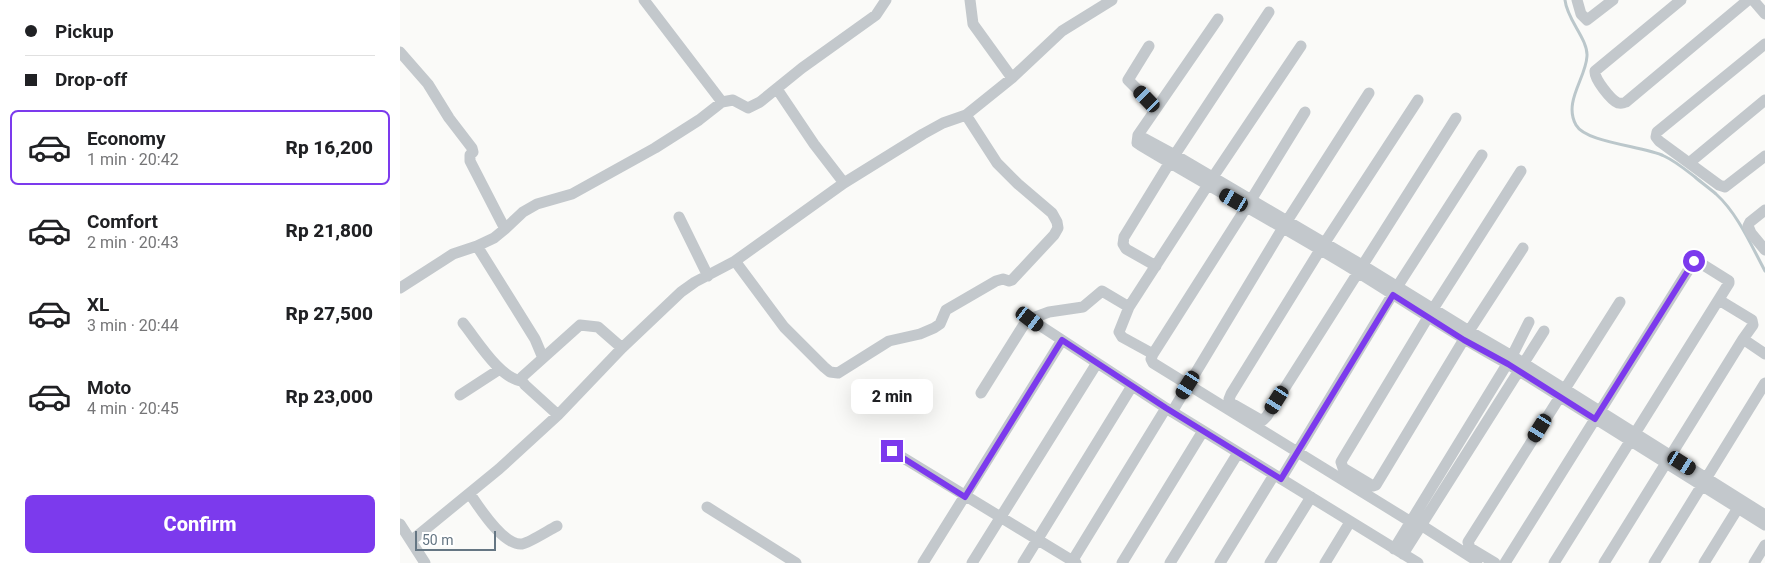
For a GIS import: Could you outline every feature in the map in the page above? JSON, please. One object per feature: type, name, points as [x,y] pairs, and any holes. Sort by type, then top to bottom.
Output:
[{"type":"street","points":[[644,0],[722,102]]},
{"type":"street","points":[[400,288],[453,254],[477,246],[506,229],[523,212],[538,204],[572,194],[665,142],[699,120],[722,102],[733,100],[748,108],[760,102],[802,68],[876,14],[886,0]]},
{"type":"street","points":[[970,0],[973,24],[1012,78]]},
{"type":"street","points":[[411,541],[470,494],[558,415],[622,348],[681,292],[695,282],[735,261],[844,183],[923,134],[943,123],[966,115],[1012,78],[1062,31],[1112,0]]},
{"type":"street","points":[[1577,0],[1581,14],[1587,20],[1613,0]]},
{"type":"street","points":[[1681,0],[1595,71],[1596,79],[1615,102],[1621,104],[1626,102],[1748,0]]},
{"type":"street","points":[[1753,0],[1765,14]]},
{"type":"street","points":[[1156,266],[1126,249],[1123,244],[1124,237],[1172,158],[1270,12]]},
{"type":"street","points":[[1218,19],[1138,135],[1137,143],[1172,158],[1286,224],[1466,336],[1510,360],[1704,482],[1765,515]]},
{"type":"street","points":[[1765,44],[1656,132],[1656,137],[1659,141],[1719,185],[1725,187],[1765,156]]},
{"type":"street","points":[[1149,46],[1128,80],[1156,108]]},
{"type":"street","points":[[1153,354],[1122,337],[1119,332],[1129,307],[1210,181],[1301,46]]},
{"type":"street","points":[[400,52],[428,84],[449,118],[472,148],[473,152],[470,155],[470,161],[506,229]]},
{"type":"street","points":[[777,89],[814,144],[844,183]]},
{"type":"street","points":[[892,451],[965,497],[1001,516],[1073,562],[1169,410],[1188,385],[1286,224],[1369,93]]},
{"type":"street","points":[[1418,100],[1322,247],[1230,394],[1229,399],[1231,402],[1258,419],[1263,420],[1267,416],[1456,118]]},
{"type":"street","points":[[1689,163],[1765,100]]},
{"type":"street","points":[[1305,112],[1151,359],[1153,363],[1188,385],[1480,563]]},
{"type":"street","points":[[735,261],[784,328],[830,372],[838,373],[889,341],[920,334],[934,328],[940,324],[946,310],[996,280],[1012,280],[1054,235],[1058,228],[1057,222],[1052,213],[997,163],[966,115]]},
{"type":"street","points":[[1220,563],[1277,477],[1297,452],[1395,291],[1482,156]]},
{"type":"street","points":[[1521,171],[1431,313],[1341,462],[1345,470],[1373,486],[1376,485],[1466,336],[1523,248]]},
{"type":"street","points":[[1765,210],[1750,222],[1748,226],[1751,233],[1765,250]]},
{"type":"street","points":[[679,217],[708,276]]},
{"type":"street","points":[[477,246],[535,339],[543,358]]},
{"type":"street","points":[[1505,563],[1694,261],[1697,261],[1730,282],[1554,563]]},
{"type":"street","points":[[981,393],[1030,319],[1049,312],[1083,307],[1102,291],[1129,307]]},
{"type":"street","points":[[1604,563],[1753,324],[1752,320],[1719,300]]},
{"type":"street","points":[[1494,563],[1470,548],[1468,542],[1620,302]]},
{"type":"street","points":[[1030,319],[1169,410],[1418,563]]},
{"type":"street","points":[[1416,524],[1510,360],[1529,322]]},
{"type":"street","points":[[463,323],[508,377],[522,381],[558,415]]},
{"type":"street","points":[[522,381],[522,377],[580,325],[598,326],[622,348]]},
{"type":"street","points":[[1399,551],[1544,331]]},
{"type":"street","points":[[1743,339],[1765,354]]},
{"type":"street","points":[[923,563],[1062,340]]},
{"type":"street","points":[[972,563],[1097,363]]},
{"type":"street","points":[[460,395],[500,369]]},
{"type":"street","points":[[1654,563],[1765,383]]},
{"type":"street","points":[[1022,563],[1132,386]]},
{"type":"street","points":[[1122,563],[1203,431]]},
{"type":"street","points":[[1170,563],[1238,453]]},
{"type":"street","points":[[1704,482],[1738,508],[1765,525]]},
{"type":"street","points":[[470,494],[490,523],[513,542],[522,544],[557,526]]},
{"type":"street","points":[[1270,563],[1311,497]]},
{"type":"street","points":[[707,507],[796,563]]},
{"type":"street","points":[[1704,563],[1738,508]]},
{"type":"street","points":[[1325,563],[1350,522]]},
{"type":"street","points":[[400,525],[425,563]]},
{"type":"street","points":[[1754,563],[1765,545]]},
{"type":"waterway","points":[[1565,0],[1569,15],[1584,43],[1587,56],[1572,108],[1576,125],[1591,136],[1664,156],[1688,171],[1716,194],[1731,211],[1744,230],[1765,271]]},
{"type":"route","points":[[892,451],[965,497],[1062,340],[1166,408],[1281,479],[1393,295],[1595,419],[1694,261]]}]
